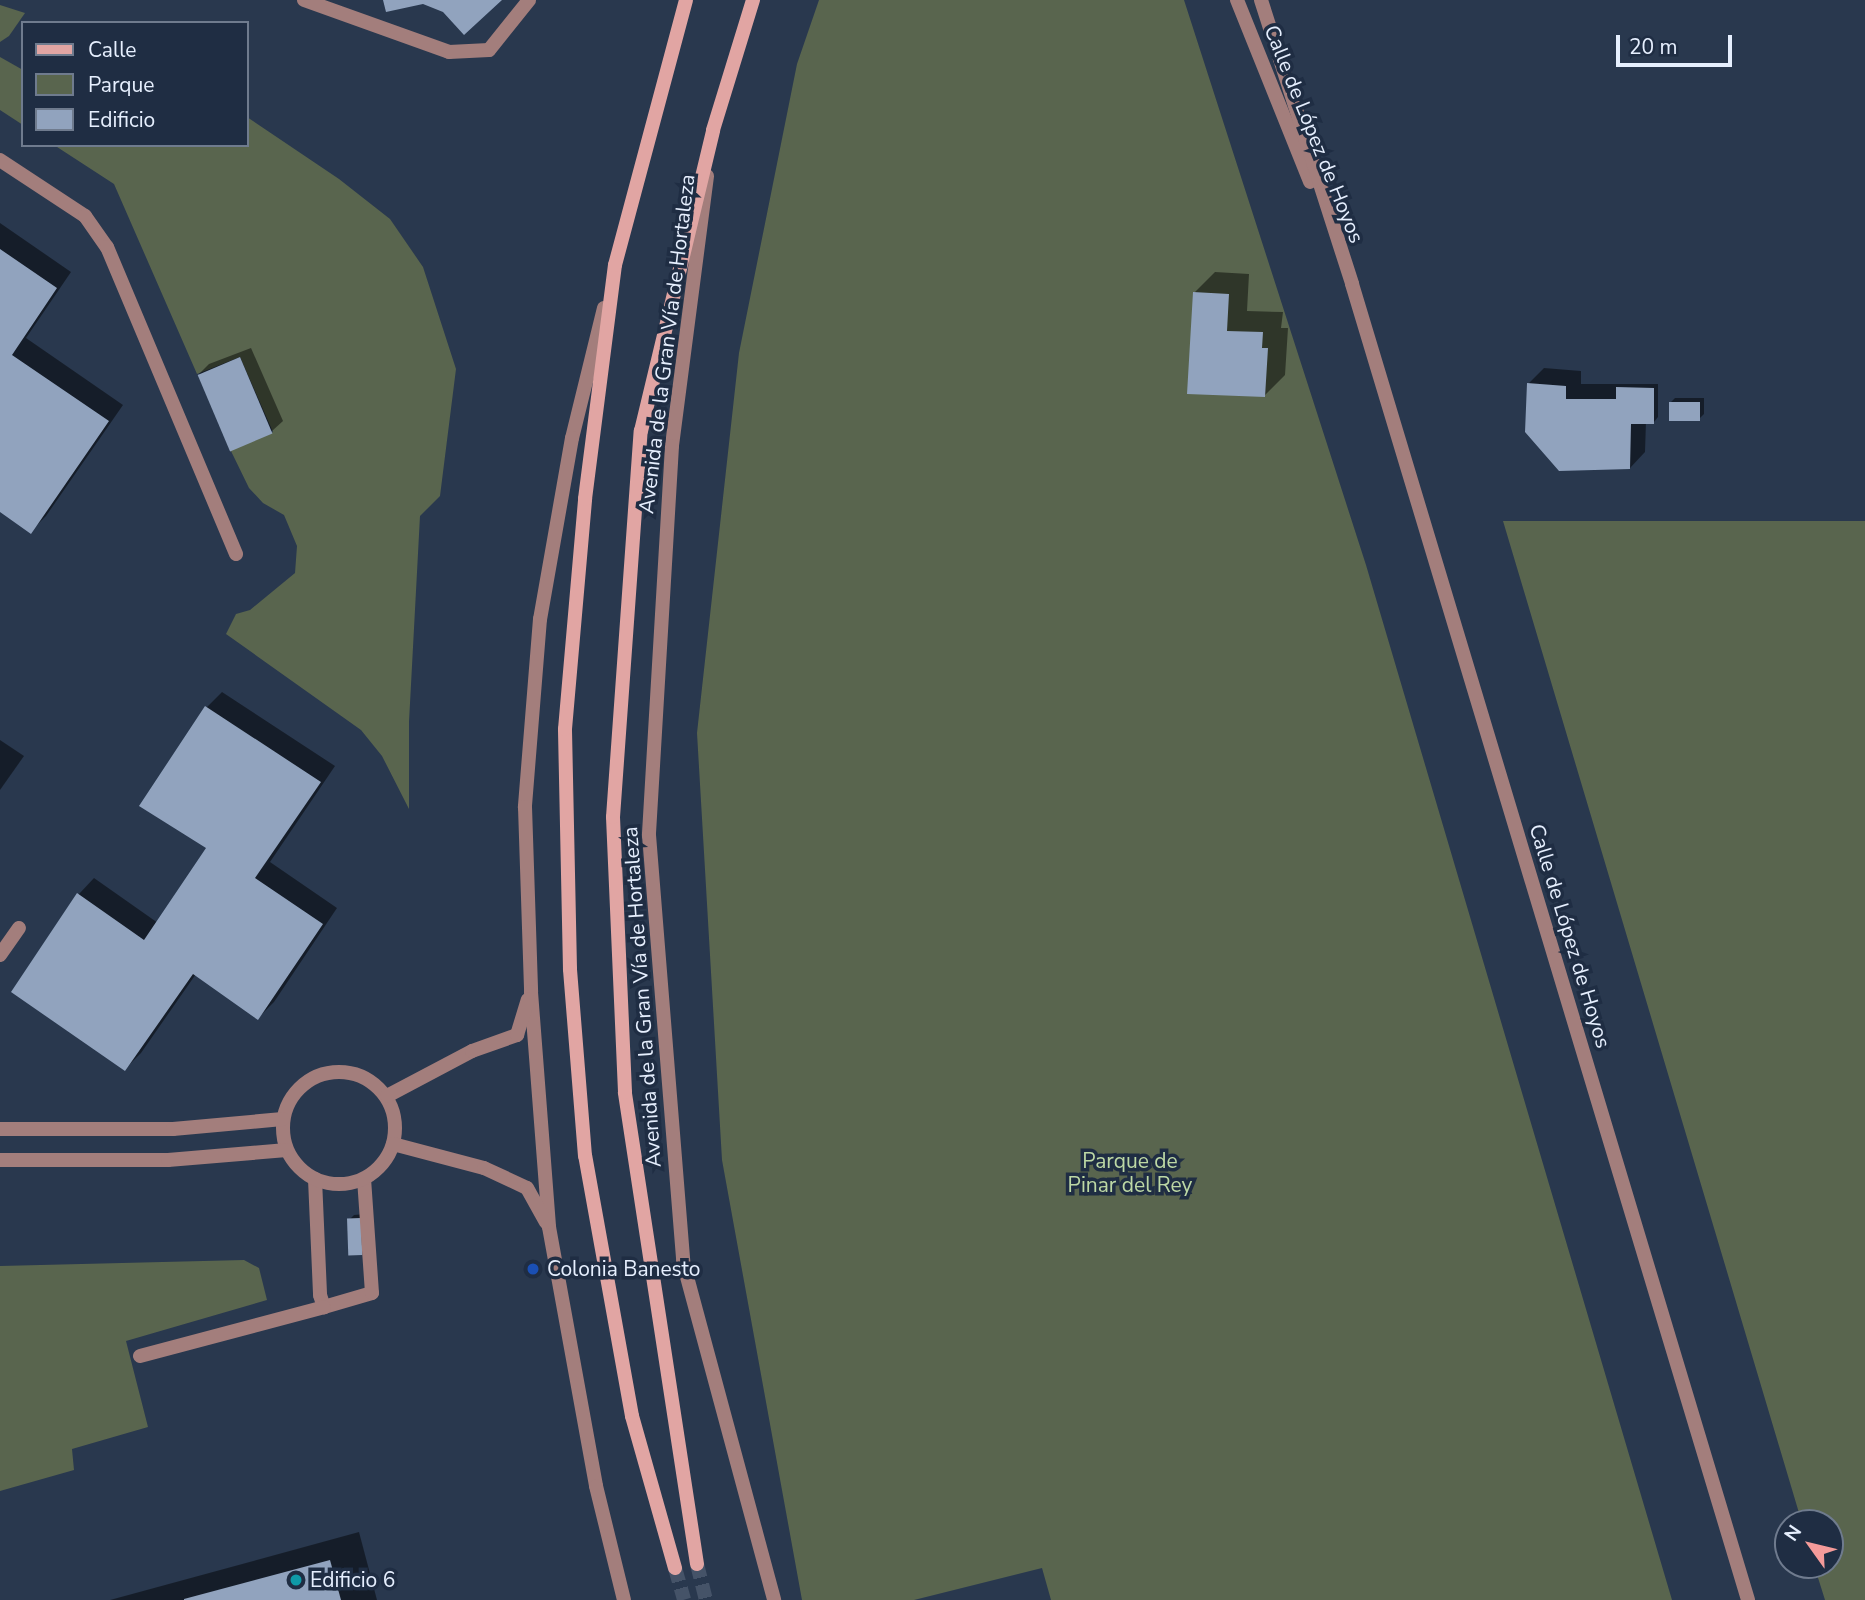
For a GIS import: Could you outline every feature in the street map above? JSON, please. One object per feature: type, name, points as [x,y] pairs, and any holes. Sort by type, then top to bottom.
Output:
[{"type":"main road","points":[[675,1568],[632,1416],[585,1156],[570,969],[565,729],[585,499],[615,265],[686,0]]},
{"type":"main road","name":"Avenida de la Gran Vía de Hortaleza","points":[[697,1564],[625,1092],[613,817],[641,431],[713,130],[752,0]]},
{"type":"street","points":[[304,0],[449,52],[489,50],[529,0]]},
{"type":"street","name":"Calle de López de Hoyos","points":[[1237,0],[1352,284]]},
{"type":"street","name":"Calle de López de Hoyos","points":[[1261,0],[1352,284],[1748,1600]]},
{"type":"street","name":"Avenida de la Gran Vía de Hortaleza","points":[[713,130],[672,446],[649,835],[683,1262],[774,1600]]},
{"type":"street","points":[[0,160],[85,216],[107,247],[236,554]]},
{"type":"street","points":[[615,265],[572,438],[540,619],[525,807],[531,992],[549,1227],[596,1486],[624,1600]]},
{"type":"street","points":[[0,955],[19,928]]},
{"type":"street","points":[[387,1096],[472,1051],[517,1035],[531,992]]},
{"type":"street","points":[[337,1071],[356,1073],[373,1082],[387,1096],[396,1128],[394,1144],[387,1158],[363,1179],[339,1184],[315,1179],[298,1167],[287,1150],[282,1135],[283,1119],[289,1100],[302,1086],[318,1075],[337,1071]]},
{"type":"street","points":[[0,1129],[173,1129],[283,1119]]},
{"type":"street","points":[[394,1144],[484,1168],[527,1188],[549,1227]]},
{"type":"street","points":[[0,1160],[168,1160],[287,1150]]},
{"type":"street","points":[[315,1179],[320,1295],[324,1307]]},
{"type":"street","points":[[140,1356],[372,1293],[363,1179]]},
{"type":"green space","name":"Parque de Pinar del Rey","points":[[819,0],[1184,0],[1366,565],[1672,1600],[1051,1600],[1042,1568],[914,1600],[802,1600],[722,1160],[697,733],[739,353],[797,64]]},
{"type":"green space","points":[[0,5],[25,13],[9,36],[0,42]]},
{"type":"green space","points":[[0,57],[21,69],[21,124],[0,110]]},
{"type":"green space","points":[[248,118],[339,179],[390,219],[423,267],[456,369],[440,496],[420,516],[409,722],[409,809],[382,756],[361,730],[226,634],[236,614],[250,610],[295,573],[297,546],[284,515],[263,503],[249,488],[230,449],[273,432],[240,357],[197,374],[114,184],[57,147],[248,147]]},
{"type":"green space","points":[[1503,521],[1865,521],[1865,1600],[1825,1600],[1818,1579],[1844,1579],[1844,1509],[1798,1509]]},
{"type":"green space","points":[[244,1260],[259,1268],[267,1300],[126,1341],[148,1427],[72,1449],[74,1470],[0,1491],[0,1266]]},
{"type":"building","points":[[383,0],[502,0],[464,35],[443,12],[423,4],[386,12]]},
{"type":"building","points":[[0,249],[57,288],[12,355],[109,421],[31,534],[0,512]]},
{"type":"building","points":[[1193,292],[1229,294],[1227,331],[1263,332],[1262,348],[1268,348],[1265,397],[1187,394]]},
{"type":"building","points":[[240,357],[272,433],[230,451],[198,375]]},
{"type":"building","points":[[1527,383],[1566,386],[1566,399],[1616,399],[1616,387],[1654,388],[1654,424],[1631,424],[1630,469],[1559,471],[1525,432]]},
{"type":"building","points":[[1669,402],[1700,402],[1700,421],[1669,421]]},
{"type":"building","points":[[205,706],[321,782],[255,878],[323,924],[258,1020],[193,974],[125,1071],[11,992],[77,893],[144,940],[206,848],[139,806]]},
{"type":"building","points":[[347,1218],[361,1218],[362,1255],[348,1255]]},
{"type":"building","name":"Edificio 6","points":[[330,1560],[341,1600],[184,1600],[184,1599]]},
{"type":"tunnel","points":[[697,1564],[706,1600]]},
{"type":"tunnel","points":[[675,1568],[684,1600]]},
{"type":"place","name":"Colonia Banesto","points":[[533,1269]]},
{"type":"place","name":"Edificio 6","points":[[296,1580]]}]
